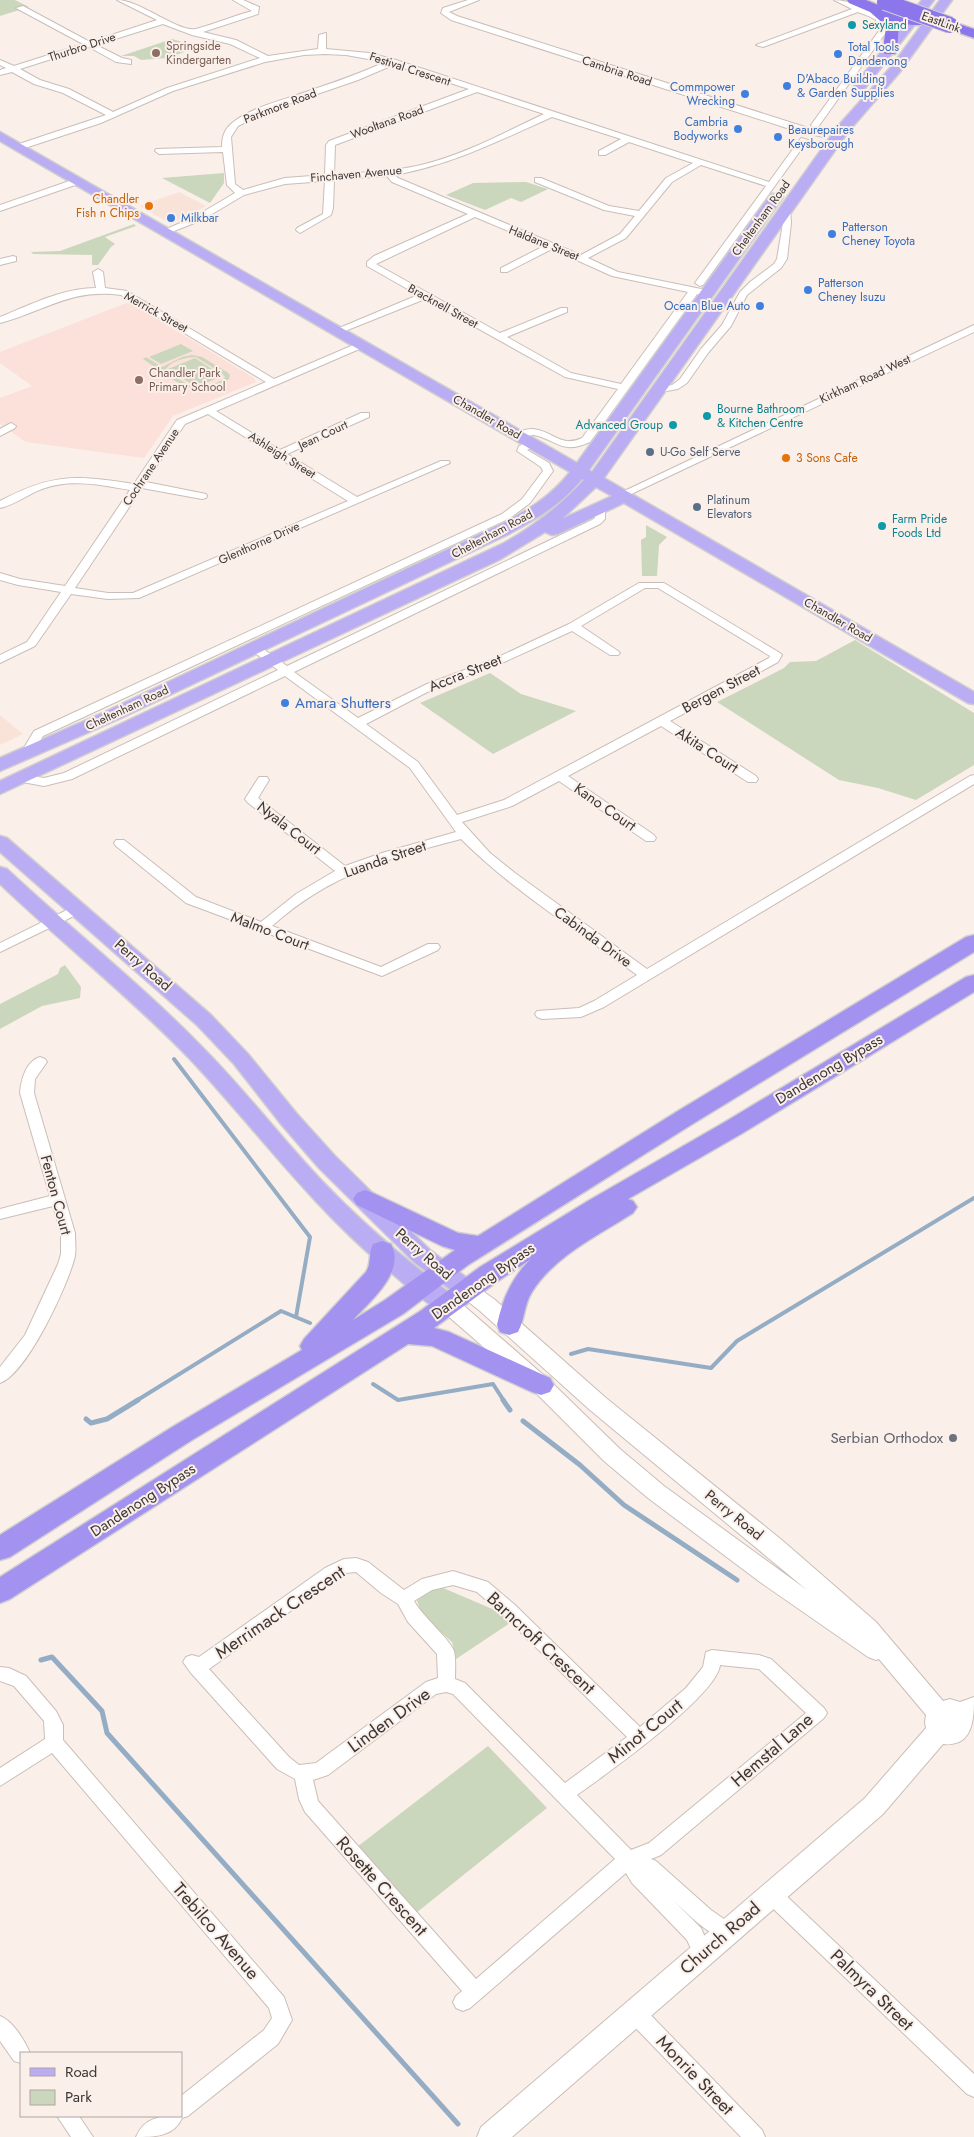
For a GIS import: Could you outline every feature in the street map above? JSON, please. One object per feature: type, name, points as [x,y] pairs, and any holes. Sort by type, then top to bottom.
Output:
[{"type":"highway","name":"EastLink","points":[[919,0],[974,34]]},
{"type":"highway","name":"EastLink","points":[[882,1],[953,20],[974,20]]},
{"type":"highway","points":[[858,4],[898,19],[912,21],[924,20],[940,5]]},
{"type":"highway","points":[[858,4],[889,19],[894,27],[891,44]]},
{"type":"highway","name":"Dandenong Bypass","points":[[0,1549],[183,1433],[394,1307],[483,1245],[686,1116],[974,942]]},
{"type":"highway","name":"Dandenong Bypass","points":[[0,1591],[403,1334],[493,1271],[588,1212],[733,1128],[974,982]]},
{"type":"highway","points":[[508,1325],[512,1305],[526,1281],[541,1263],[687,1167],[733,1128]]},
{"type":"highway","points":[[365,1199],[450,1240],[462,1244],[483,1245]]},
{"type":"highway","points":[[293,1366],[372,1283],[380,1272],[384,1260],[382,1250]]},
{"type":"highway","points":[[403,1334],[430,1336],[440,1339],[541,1385]]},
{"type":"main road","name":"Cheltenham Road","points":[[0,765],[255,648],[503,530],[563,492],[597,449],[700,289],[828,117],[928,0]]},
{"type":"main road","name":"Cheltenham Road","points":[[0,788],[279,666],[493,556],[538,531],[567,509],[595,479],[658,391],[737,290],[742,271],[786,208],[838,135],[895,70],[940,5]]},
{"type":"main road","points":[[819,129],[838,135]]},
{"type":"main road","name":"Chandler Road","points":[[0,136],[974,699]]},
{"type":"main road","points":[[700,289],[718,292],[737,290]]},
{"type":"main road","points":[[545,451],[574,454],[597,449]]},
{"type":"main road","points":[[543,506],[560,478],[561,468],[545,451]]},
{"type":"main road","points":[[538,531],[556,529],[623,496]]},
{"type":"main road","points":[[0,799],[20,779]]},
{"type":"main road","name":"Perry Road","points":[[0,842],[183,999],[223,1038],[288,1119],[327,1162],[422,1256],[444,1272],[458,1297],[541,1385],[612,1455],[656,1492],[768,1575],[894,1662]]},
{"type":"main road","name":"Perry Road","points":[[0,873],[134,993],[186,1043],[311,1182],[382,1250],[424,1286],[458,1297],[508,1325],[639,1439],[775,1548],[840,1604],[868,1629],[894,1662],[957,1722]]},
{"type":"main road","name":"Church Road","points":[[491,2137],[874,1806],[957,1722]]},
{"type":"street","points":[[121,0],[163,22],[195,33],[233,42],[265,58]]},
{"type":"street","points":[[195,33],[255,12],[256,9],[237,0]]},
{"type":"street","name":"Cambria Road","points":[[475,0],[446,10],[445,13],[454,18],[796,128],[819,129]]},
{"type":"street","points":[[838,0],[858,4]]},
{"type":"street","points":[[760,45],[858,4]]},
{"type":"street","name":"Cheltenham Road","points":[[828,117],[885,28],[882,20],[858,4]]},
{"type":"street","points":[[20,8],[119,60],[128,62]]},
{"type":"street","name":"Thurbro Drive","points":[[0,73],[163,22]]},
{"type":"street","points":[[322,50],[323,34]]},
{"type":"street","points":[[877,41],[891,44]]},
{"type":"street","name":"Festival Crescent","points":[[19,147],[112,115],[152,96],[265,58],[286,53],[322,50],[371,55],[771,186]]},
{"type":"street","points":[[0,62],[36,82],[66,91],[112,115]]},
{"type":"street","name":"Parkmore Road","points":[[241,193],[231,185],[228,149],[227,133],[236,124],[247,117],[358,78],[393,62]]},
{"type":"street","name":"Wooltana Road","points":[[330,178],[330,145],[332,143],[475,90]]},
{"type":"street","name":"Finchaven Avenue","points":[[241,193],[285,181],[389,174],[448,160],[551,114]]},
{"type":"street","points":[[602,153],[628,139]]},
{"type":"street","name":"Cheltenham Road","points":[[517,435],[536,433],[560,444],[571,445],[583,442],[588,438],[700,289],[804,140]]},
{"type":"street","points":[[159,151],[228,149]]},
{"type":"street","points":[[793,155],[805,154]]},
{"type":"street","points":[[581,258],[623,236],[668,180],[698,163]]},
{"type":"street","name":"Haldane Street","points":[[389,174],[395,180],[615,274],[700,289]]},
{"type":"street","points":[[300,230],[327,215],[330,208],[330,178]]},
{"type":"street","points":[[538,180],[606,208],[641,214]]},
{"type":"street","points":[[0,208],[78,181]]},
{"type":"street","points":[[166,231],[199,218],[241,193]]},
{"type":"street","name":"Cheltenham Road","points":[[737,290],[753,284],[780,264],[788,223],[786,208]]},
{"type":"street","name":"Bracknell Street","points":[[474,214],[377,258],[370,264],[568,376],[624,388]]},
{"type":"street","points":[[504,270],[551,246]]},
{"type":"street","points":[[0,262],[13,259]]},
{"type":"street","points":[[98,272],[101,290]]},
{"type":"street","name":"Merrick Street","points":[[0,320],[72,293],[112,290],[132,296],[272,382]]},
{"type":"street","points":[[337,331],[424,296]]},
{"type":"street","points":[[498,336],[564,310]]},
{"type":"street","name":"Kirkham Road West","points":[[623,496],[974,328]]},
{"type":"street","name":"Cochrane Avenue","points":[[0,660],[31,644],[181,422],[361,345]]},
{"type":"street","name":"Ashleigh Street","points":[[208,410],[356,501]]},
{"type":"street","name":"Jean Court","points":[[280,454],[365,415]]},
{"type":"street","points":[[0,433],[11,426]]},
{"type":"street","name":"Cheltenham Road","points":[[27,753],[38,734],[506,516],[526,501],[548,470],[545,465],[522,451],[523,449],[545,451]]},
{"type":"street","name":"Glenthorne Drive","points":[[69,590],[125,598],[135,596],[445,463]]},
{"type":"street","points":[[0,505],[25,492],[53,482],[75,480],[187,492],[202,496]]},
{"type":"street","name":"Cheltenham Road","points":[[279,666],[596,522],[600,519],[600,508]]},
{"type":"street","points":[[0,576],[18,582],[69,590]]},
{"type":"street","name":"Bergen Street","points":[[455,820],[495,809],[560,776],[767,664],[774,660],[776,655],[660,585],[643,585],[573,626]]},
{"type":"street","points":[[573,626],[614,653]]},
{"type":"street","name":"Accra Street","points":[[358,723],[431,686],[498,661],[573,626]]},
{"type":"street","name":"Cabinda Drive","points":[[255,648],[414,765],[464,834],[486,856],[646,975],[974,778]]},
{"type":"street","name":"Akita Court","points":[[662,721],[752,779]]},
{"type":"street","name":"Kano Court","points":[[560,776],[650,838]]},
{"type":"street","name":"Nyala Court","points":[[263,780],[251,799],[344,872]]},
{"type":"street","name":"Luanda Street","points":[[262,928],[293,902],[344,872],[464,834]]},
{"type":"street","name":"Malmo Court","points":[[120,843],[191,900],[382,972],[433,947]]},
{"type":"street","points":[[0,948],[77,909]]},
{"type":"street","points":[[542,1014],[570,1013],[591,1008],[646,975]]},
{"type":"street","name":"Fenton Court","points":[[0,1377],[22,1354],[65,1264],[69,1243],[26,1092],[28,1078],[40,1062]]},
{"type":"street","points":[[0,1214],[58,1199]]},
{"type":"street","name":"Merrimack Crescent","points":[[304,1774],[289,1769],[194,1665],[344,1566],[356,1565],[362,1567],[387,1588],[404,1599],[414,1617],[445,1650],[447,1664],[446,1684]]},
{"type":"street","name":"Barncroft Crescent","points":[[404,1599],[428,1584],[453,1578],[482,1588],[509,1610],[640,1738]]},
{"type":"street","name":"Minot Court","points":[[565,1794],[640,1738],[692,1693],[711,1669],[712,1657]]},
{"type":"street","name":"Hemstal Lane","points":[[628,1859],[655,1849],[818,1713],[765,1664],[712,1657]]},
{"type":"street","points":[[0,1674],[9,1675],[20,1681],[50,1716],[54,1725],[54,1743],[0,1778]]},
{"type":"street","name":"Linden Drive","points":[[304,1774],[315,1772],[322,1768],[432,1687],[446,1684],[460,1688],[628,1859],[638,1877],[694,1934],[703,1953]]},
{"type":"street","name":"Trebilco Avenue","points":[[54,1743],[277,2003],[282,2020],[271,2038],[182,2108]]},
{"type":"street","name":"Rosette Crescent","points":[[304,1774],[311,1806],[468,1996],[628,1859]]},
{"type":"street","name":"Linden Drive","points":[[628,1859],[650,1867],[704,1916],[727,1932]]},
{"type":"street","name":"Palmyra Street","points":[[770,1894],[974,2087]]},
{"type":"street","name":"Monrie Street","points":[[634,2012],[756,2137]]},
{"type":"street","points":[[0,2025],[20,2053]]},
{"type":"street","points":[[68,2117],[83,2137]]},
{"type":"street","points":[[146,2137],[172,2117]]},
{"type":"shaded area","points":[[179,192],[206,206],[170,223],[140,206]]},
{"type":"shaded area","name":"Chandler Park Primary School","points":[[129,302],[254,378],[256,382],[173,416],[144,458],[26,442],[0,424],[0,398],[32,386],[0,363],[0,352]]},
{"type":"shaded area","points":[[0,715],[23,734],[0,745]]},
{"type":"green space","points":[[0,0],[15,0],[29,7],[0,16]]},
{"type":"green space","points":[[172,39],[199,47],[167,58],[141,60],[134,56],[121,56]]},
{"type":"green space","points":[[224,173],[224,183],[210,203],[162,178]]},
{"type":"green space","points":[[526,182],[548,189],[521,202],[511,198],[485,210],[446,195],[473,183]]},
{"type":"green space","points":[[134,224],[136,226],[105,237],[115,244],[98,265],[92,265],[92,255],[33,254],[31,252],[60,251]]},
{"type":"green space","points":[[181,344],[193,351],[161,364],[149,357]]},
{"type":"green space","points":[[192,355],[202,357],[227,372],[230,375],[229,379],[217,386],[195,389],[184,386],[143,359],[146,357],[162,367],[182,357]],"holes":[[[196,357],[223,374],[224,379],[208,386],[200,387],[187,384],[166,369],[179,360]]]},
{"type":"green space","points":[[195,358],[223,376],[196,387],[168,369]]},
{"type":"green space","points":[[646,525],[667,537],[659,545],[657,576],[642,576],[641,540],[646,537]]},
{"type":"green space","points":[[855,640],[974,713],[974,765],[916,800],[878,788],[839,780],[717,702],[784,668],[790,662],[816,661]]},
{"type":"green space","points":[[490,673],[521,694],[576,711],[493,754],[420,703]]},
{"type":"green space","points":[[65,965],[81,987],[80,998],[42,1006],[0,1029],[0,1004],[58,974],[60,968]]},
{"type":"green space","points":[[441,1587],[497,1611],[510,1623],[456,1659],[452,1642],[422,1616],[417,1600],[425,1590]]},
{"type":"green space","points":[[488,1746],[547,1808],[416,1913],[357,1847]]},
{"type":"waterway","points":[[174,1059],[310,1237],[296,1317]]},
{"type":"waterway","points":[[571,1354],[588,1349],[711,1368],[737,1341],[974,1198]]},
{"type":"waterway","points":[[136,1401],[281,1311],[310,1323]]},
{"type":"waterway","points":[[373,1384],[398,1400],[493,1384],[504,1401]]},
{"type":"waterway","points":[[86,1419],[91,1423],[107,1419],[138,1400]]},
{"type":"waterway","points":[[503,1400],[510,1410]]},
{"type":"waterway","points":[[523,1421],[580,1465],[624,1505],[737,1580]]},
{"type":"waterway","points":[[41,1660],[52,1657],[102,1711],[107,1733],[458,2124]]},
{"type":"place","name":"Sexyland","points":[[852,25]]},
{"type":"place","name":"Springside Kindergarten","points":[[156,53]]},
{"type":"place","name":"Total Tools Dandenong","points":[[838,54]]},
{"type":"place","name":"D'Abaco Building & Garden Supplies","points":[[787,86]]},
{"type":"place","name":"Commpower Wrecking","points":[[745,94]]},
{"type":"place","name":"Cambria Bodyworks","points":[[738,129]]},
{"type":"place","name":"Beaurepaires Keysborough","points":[[778,137]]},
{"type":"place","name":"Chandler Fish n Chips","points":[[149,206]]},
{"type":"place","name":"Milkbar","points":[[171,218]]},
{"type":"place","name":"Patterson Cheney Toyota","points":[[832,234]]},
{"type":"place","name":"Patterson Cheney Isuzu","points":[[808,290]]},
{"type":"place","name":"Ocean Blue Auto","points":[[760,306]]},
{"type":"place","name":"Chandler Park Primary School","points":[[139,380]]},
{"type":"place","name":"Bourne Bathroom & Kitchen Centre","points":[[707,416]]},
{"type":"place","name":"Advanced Group","points":[[673,425]]},
{"type":"place","name":"U-Go Self Serve","points":[[650,452]]},
{"type":"place","name":"3 Sons Cafe","points":[[786,458]]},
{"type":"place","name":"Platinum Elevators","points":[[697,507]]},
{"type":"place","name":"Farm Pride Foods Ltd","points":[[882,526]]},
{"type":"place","name":"Amara Shutters","points":[[285,703]]},
{"type":"place","name":"Serbian Orthodox","points":[[953,1438]]}]
